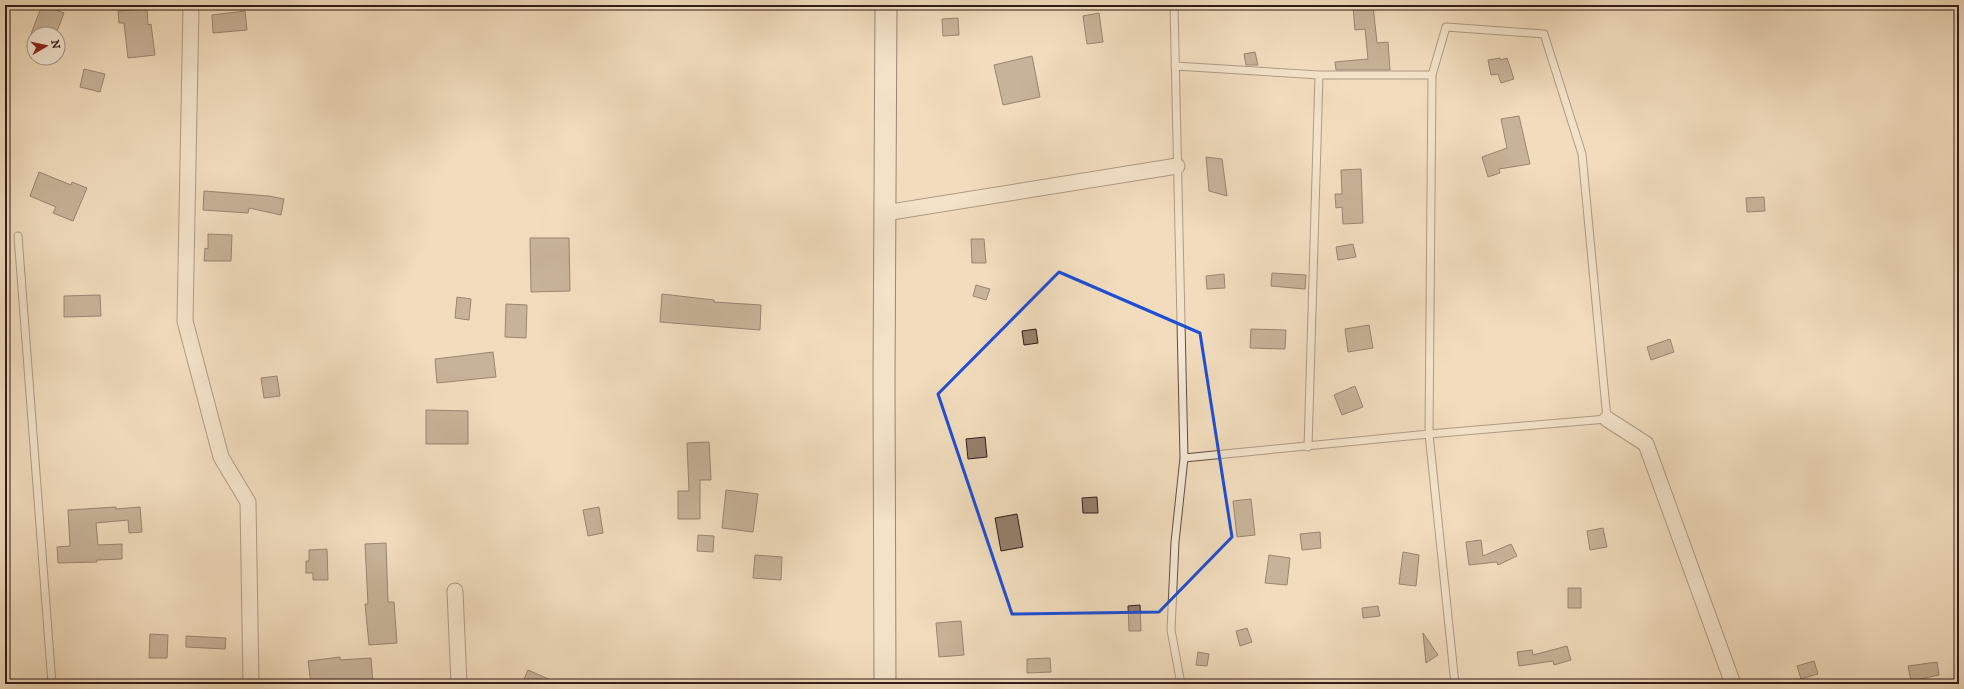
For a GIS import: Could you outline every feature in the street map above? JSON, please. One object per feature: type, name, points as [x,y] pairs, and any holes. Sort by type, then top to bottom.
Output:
[{"type":"main road","points":[[886,5],[886,684]]},
{"type":"street","points":[[191,5],[184,321],[221,457],[248,502],[251,684]]},
{"type":"street","points":[[885,213],[1177,166]]},
{"type":"street","points":[[1607,419],[1646,444],[1733,684]]},
{"type":"street","points":[[455,591],[459,684]]},
{"type":"lane","points":[[1174,5],[1184,458],[1175,542],[1171,630],[1181,684]]},
{"type":"lane","points":[[1184,458],[1429,434],[1607,419],[1582,154],[1544,34],[1446,27],[1432,75],[1429,434],[1455,684]]},
{"type":"lane","points":[[1175,66],[1319,75],[1432,75]]},
{"type":"lane","points":[[1308,447],[1319,75]]},
{"type":"lane","points":[[18,236],[52,684]]},
{"type":"highlighted area","points":[[1059,272],[1200,333],[1232,537],[1159,612],[1012,614],[938,394]]},
{"type":"building","points":[[42,5],[64,13],[59,26],[34,26]]},
{"type":"building","points":[[1373,5],[1377,43],[1388,42],[1390,70],[1336,70],[1335,62],[1368,59],[1365,29],[1355,30],[1353,7]]},
{"type":"building","points":[[147,9],[148,25],[151,24],[155,55],[128,58],[124,23],[119,23],[118,11]]},
{"type":"building","points":[[245,11],[247,30],[213,33],[212,15]]},
{"type":"building","points":[[1099,13],[1103,42],[1087,44],[1083,16]]},
{"type":"building","points":[[958,18],[959,35],[943,36],[942,19]]},
{"type":"building","points":[[1255,52],[1258,65],[1246,65],[1244,54]]},
{"type":"building","points":[[1032,56],[1040,97],[1003,105],[994,65]]},
{"type":"building","points":[[1500,58],[1500,60],[1507,58],[1514,79],[1501,83],[1498,74],[1491,75],[1488,60]]},
{"type":"building","points":[[84,69],[105,74],[100,92],[80,87]]},
{"type":"building","points":[[1519,116],[1530,164],[1499,169],[1500,173],[1488,177],[1482,157],[1507,148],[1501,119]]},
{"type":"building","points":[[1206,157],[1222,159],[1227,196],[1209,191]]},
{"type":"building","points":[[1361,169],[1363,223],[1343,224],[1342,207],[1336,208],[1335,194],[1342,194],[1341,170]]},
{"type":"building","points":[[39,172],[71,185],[72,182],[87,188],[73,221],[53,213],[56,207],[30,196]]},
{"type":"building","points":[[204,191],[269,196],[284,199],[281,215],[249,208],[248,213],[203,210]]},
{"type":"building","points":[[1764,197],[1765,211],[1747,212],[1746,198]]},
{"type":"building","points":[[208,234],[232,235],[231,261],[204,261],[205,248],[208,249]]},
{"type":"building","points":[[530,238],[569,238],[570,291],[531,292]]},
{"type":"building","points":[[971,239],[984,239],[986,263],[972,263]]},
{"type":"building","points":[[1353,244],[1356,257],[1338,260],[1336,247]]},
{"type":"building","points":[[1272,273],[1306,275],[1305,289],[1271,286]]},
{"type":"building","points":[[1224,274],[1225,288],[1207,289],[1206,276]]},
{"type":"building","points":[[976,285],[990,289],[986,300],[973,296]]},
{"type":"building","points":[[662,294],[714,300],[714,302],[761,305],[760,330],[660,322]]},
{"type":"building","points":[[100,295],[101,316],[64,317],[64,296]]},
{"type":"building","points":[[457,297],[471,299],[469,320],[455,318]]},
{"type":"building","points":[[506,304],[527,305],[526,338],[505,337]]},
{"type":"building","points":[[1369,325],[1373,348],[1348,352],[1345,329]]},
{"type":"building","points":[[1036,329],[1038,343],[1024,345],[1022,331]]},
{"type":"building","points":[[1251,329],[1286,330],[1285,349],[1250,348]]},
{"type":"building","points":[[1670,339],[1674,352],[1651,360],[1647,347]]},
{"type":"building","points":[[493,352],[496,377],[437,383],[435,359]]},
{"type":"building","points":[[277,376],[280,396],[264,398],[261,378]]},
{"type":"building","points":[[1355,386],[1363,407],[1342,415],[1334,395]]},
{"type":"building","points":[[426,410],[468,411],[468,444],[426,444]]},
{"type":"building","points":[[985,437],[987,457],[968,459],[966,439]]},
{"type":"building","points":[[709,442],[711,480],[700,480],[700,519],[678,519],[678,491],[689,491],[687,443]]},
{"type":"building","points":[[726,490],[758,494],[753,532],[722,528]]},
{"type":"building","points":[[1097,497],[1098,513],[1083,513],[1082,498]]},
{"type":"building","points":[[1251,499],[1255,535],[1237,537],[1233,501]]},
{"type":"building","points":[[116,507],[116,509],[140,507],[142,532],[129,533],[128,520],[96,523],[98,545],[122,544],[122,559],[97,560],[97,562],[58,563],[57,547],[70,546],[68,510]]},
{"type":"building","points":[[599,507],[603,533],[588,536],[583,510]]},
{"type":"building","points":[[1017,514],[1023,547],[1001,551],[995,518]]},
{"type":"building","points":[[1603,528],[1607,547],[1590,550],[1587,531]]},
{"type":"building","points":[[1320,532],[1321,548],[1302,550],[1300,534]]},
{"type":"building","points":[[698,535],[714,536],[713,552],[697,551]]},
{"type":"building","points":[[1481,540],[1483,556],[1511,544],[1517,556],[1498,565],[1497,562],[1469,565],[1466,542]]},
{"type":"building","points":[[386,543],[388,602],[394,602],[397,643],[369,645],[365,604],[368,604],[365,544]]},
{"type":"building","points":[[327,549],[328,580],[313,580],[313,573],[306,573],[306,561],[309,561],[309,550]]},
{"type":"building","points":[[1403,552],[1419,555],[1416,586],[1399,584]]},
{"type":"building","points":[[755,555],[782,557],[781,580],[753,578]]},
{"type":"building","points":[[1269,555],[1290,558],[1287,585],[1265,583]]},
{"type":"building","points":[[1568,588],[1581,588],[1581,608],[1568,608]]},
{"type":"building","points":[[1140,605],[1141,631],[1129,631],[1128,606]]},
{"type":"building","points":[[1378,606],[1380,616],[1363,618],[1362,608]]},
{"type":"building","points":[[961,621],[964,655],[939,657],[936,623]]},
{"type":"building","points":[[1247,628],[1252,642],[1240,646],[1236,631]]},
{"type":"building","points":[[1423,633],[1438,655],[1426,663]]},
{"type":"building","points":[[150,634],[168,635],[167,658],[149,658]]},
{"type":"building","points":[[186,636],[226,638],[225,649],[186,647]]},
{"type":"building","points":[[1567,646],[1571,660],[1554,665],[1553,661],[1519,666],[1517,652],[1532,650],[1533,655]]},
{"type":"building","points":[[1198,652],[1209,654],[1207,666],[1196,665]]},
{"type":"building","points":[[340,657],[340,660],[371,658],[373,684],[311,684],[308,661]]},
{"type":"building","points":[[1050,658],[1051,672],[1027,673],[1027,659]]},
{"type":"building","points":[[1814,661],[1818,674],[1801,679],[1797,666]]},
{"type":"building","points":[[1937,662],[1939,675],[1911,681],[1908,666]]},
{"type":"building","points":[[528,670],[560,684],[522,684]]}]
